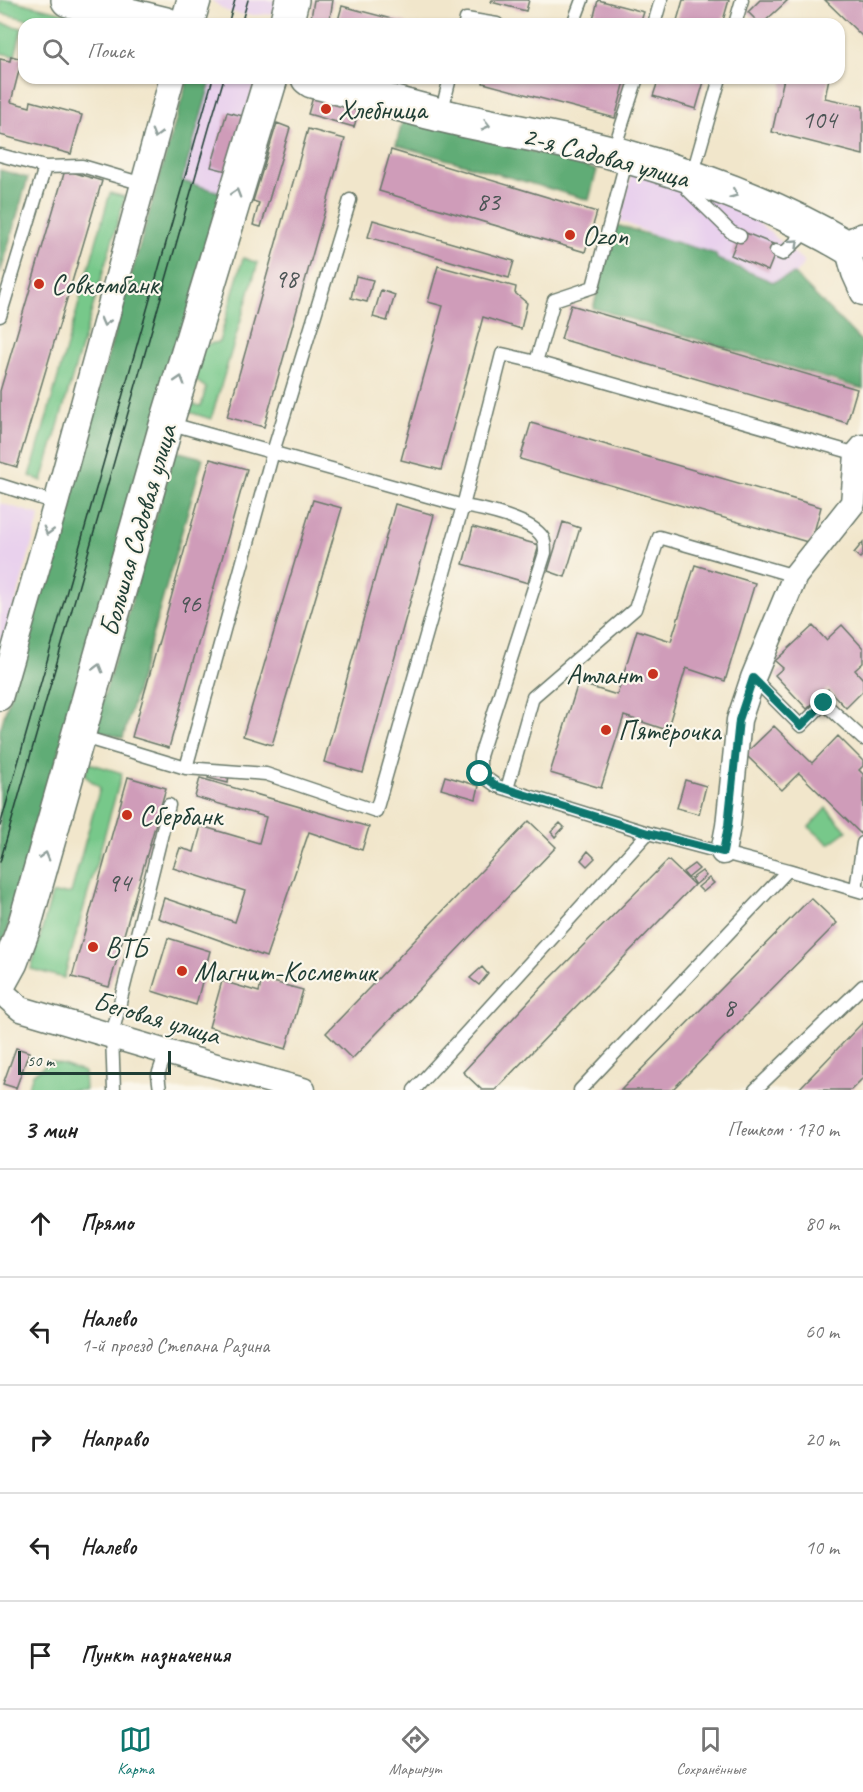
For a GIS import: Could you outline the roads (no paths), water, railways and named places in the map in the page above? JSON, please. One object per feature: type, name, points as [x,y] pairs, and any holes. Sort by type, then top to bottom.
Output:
[{"type":"main road","points":[[68,0],[142,18]]},
{"type":"main road","points":[[189,18],[194,0]]},
{"type":"main road","points":[[287,18],[292,0]]},
{"type":"main road","name":"Большая Садовая улица","points":[[0,982],[11,962],[24,927],[167,422],[269,84]]},
{"type":"main road","name":"2-я Садовая улица","points":[[323,84],[441,115],[620,155],[691,177],[855,243]]},
{"type":"street","points":[[0,698],[56,503],[170,84]]},
{"type":"street","name":"2-я Садовая улица","points":[[855,243],[854,273],[863,293]]},
{"type":"street","points":[[723,852],[728,826],[739,720],[753,678],[795,576],[858,508],[860,450]]},
{"type":"street","name":"Беговая улица","points":[[0,991],[21,1010],[303,1090]]},
{"type":"lane","points":[[575,18],[582,0]]},
{"type":"lane","points":[[737,18],[742,0]]},
{"type":"lane","points":[[655,18],[657,1]]},
{"type":"lane","points":[[441,115],[449,84]]},
{"type":"lane","points":[[536,362],[554,300],[593,287],[636,84]]},
{"type":"lane","points":[[718,84],[688,190],[731,232],[740,236]]},
{"type":"lane","points":[[0,155],[45,167],[82,166],[142,184]]},
{"type":"lane","points":[[0,316],[45,167]]},
{"type":"lane","points":[[186,768],[273,452],[350,200]]},
{"type":"lane","points":[[776,251],[783,254],[812,226]]},
{"type":"lane","points":[[79,736],[186,768],[266,774],[376,811],[464,507],[502,354],[860,450]]},
{"type":"lane","points":[[167,422],[464,507],[482,509],[527,524],[543,538],[545,553],[480,756],[480,774],[497,786],[648,833],[860,891],[863,843]]},
{"type":"lane","points":[[0,485],[56,503]]},
{"type":"lane","points":[[507,789],[533,697],[635,609],[659,537],[795,576]]},
{"type":"lane","points":[[753,678],[801,726],[824,703],[863,740]]},
{"type":"lane","points":[[114,1090],[112,1035],[169,805]]},
{"type":"lane","points":[[414,1090],[648,833]]},
{"type":"lane","points":[[580,1090],[788,870]]},
{"type":"lane","points":[[755,1090],[863,986]]},
{"type":"lane","points":[[159,1090],[159,1075],[165,1052]]},
{"type":"tram line","points":[[230,18],[235,0]]},
{"type":"tram line","points":[[243,18],[248,0]]},
{"type":"tram line","points":[[0,826],[211,84]]},
{"type":"tram line","points":[[0,862],[222,84]]},
{"type":"place","name":"Хлебница","points":[[326,109]]},
{"type":"place","name":"Ozon","points":[[570,235]]},
{"type":"place","name":"Совкомбанк","points":[[39,284]]},
{"type":"place","name":"Атлант","points":[[653,674]]},
{"type":"place","name":"Пятёрочка","points":[[606,730]]},
{"type":"place","name":"Сбербанк","points":[[127,815]]},
{"type":"place","name":"ВТБ","points":[[93,947]]},
{"type":"place","name":"Магнит-Косметик","points":[[182,971]]}]
